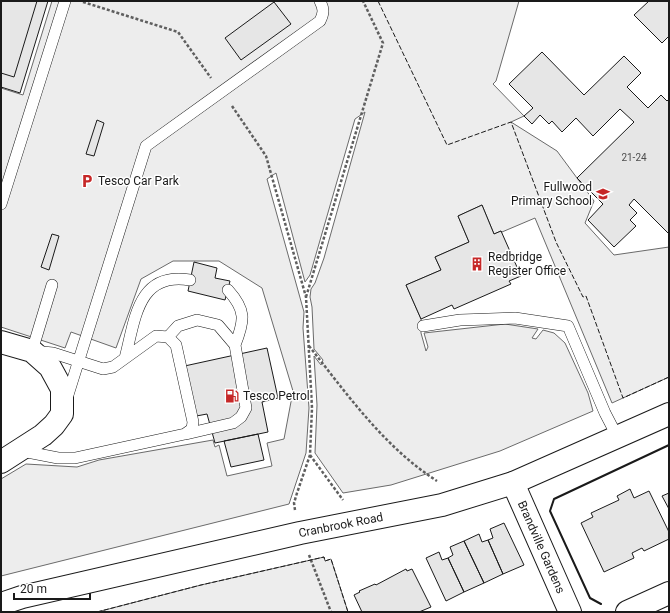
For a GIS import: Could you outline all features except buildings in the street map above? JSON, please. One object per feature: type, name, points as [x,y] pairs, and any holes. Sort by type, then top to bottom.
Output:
[{"type":"main road","points":[[1,342],[32,351],[50,367],[62,389],[62,414],[54,425],[44,435],[1,462]]},
{"type":"main road","name":"Cranbrook Road","points":[[1,604],[30,595],[300,533],[442,505],[513,483],[618,438],[669,414]]},
{"type":"main road","name":"Brandville Gardens","points":[[513,483],[570,612]]},
{"type":"main road","points":[[627,612],[669,593]]},
{"type":"lane","points":[[1,204],[65,1]]},
{"type":"lane","points":[[62,414],[146,146],[320,21],[324,14],[324,7],[320,1]]},
{"type":"lane","points":[[125,358],[140,303],[148,291],[160,282],[180,278],[190,280]]},
{"type":"lane","points":[[52,285],[32,351],[53,353],[79,360],[103,369],[113,367],[156,336],[168,337],[176,345],[193,422],[192,429],[185,434]]},
{"type":"lane","points":[[20,450],[58,458],[75,458],[234,423],[241,417],[246,408],[235,345],[243,316],[238,301],[228,290]]},
{"type":"lane","points":[[423,326],[460,320],[515,318],[568,326],[605,413],[618,438]]},
{"type":"lane","points":[[168,337],[178,326],[196,320],[218,325],[235,345]]},
{"type":"path","points":[[80,1],[178,32],[266,156],[306,297],[312,408],[310,455],[294,503],[300,533]]},
{"type":"path","points":[[306,297],[383,43],[363,1]]},
{"type":"path","points":[[309,345],[383,436],[420,470],[464,498]]},
{"type":"path","points":[[310,455],[358,521]]},
{"type":"path","points":[[310,560],[330,612]]},
{"type":"shaded area","points":[[52,1],[519,1],[496,81],[493,84],[524,116],[511,122],[557,151],[594,201],[585,223],[614,255],[669,247],[669,377],[612,403],[535,218],[494,234],[482,205],[458,216],[469,242],[435,257],[441,270],[406,285],[421,319],[421,333],[426,351],[428,347],[424,333],[505,324],[538,329],[532,338],[536,339],[543,330],[554,333],[565,343],[588,393],[593,411],[500,451],[391,485],[343,493],[315,453],[317,405],[314,356],[321,365],[323,360],[314,349],[312,307],[310,297],[311,289],[315,283],[324,258],[365,112],[355,119],[310,275],[305,282],[276,173],[267,179],[304,312],[303,328],[309,408],[306,453],[289,504],[1,576],[1,479],[26,464],[77,467],[99,460],[213,440],[215,447],[219,445],[227,476],[272,466],[267,443],[284,439],[293,391],[262,288],[219,261],[173,261],[141,279],[116,348],[71,332],[65,348],[1,327],[1,88],[23,95]]},
{"type":"shaded area","points":[[324,557],[325,561],[331,559],[348,612],[97,612],[201,585]]},
{"type":"fence","points":[[378,1],[447,145],[511,122],[556,242],[583,297],[586,296],[623,398],[669,377]]},
{"type":"fence","points":[[97,612],[201,585],[324,557],[325,561],[331,559],[348,612]]},
{"type":"wall","points":[[601,604],[590,598],[550,511],[554,499],[669,445]]},
{"type":"place","name":"Tesco Car Park","points":[[87,181]]},
{"type":"place","name":"Fullwood Primary School","points":[[603,194]]},
{"type":"place","name":"Redbridge Register Office","points":[[477,264]]},
{"type":"place","name":"Tesco Petrol","points":[[232,396]]}]
